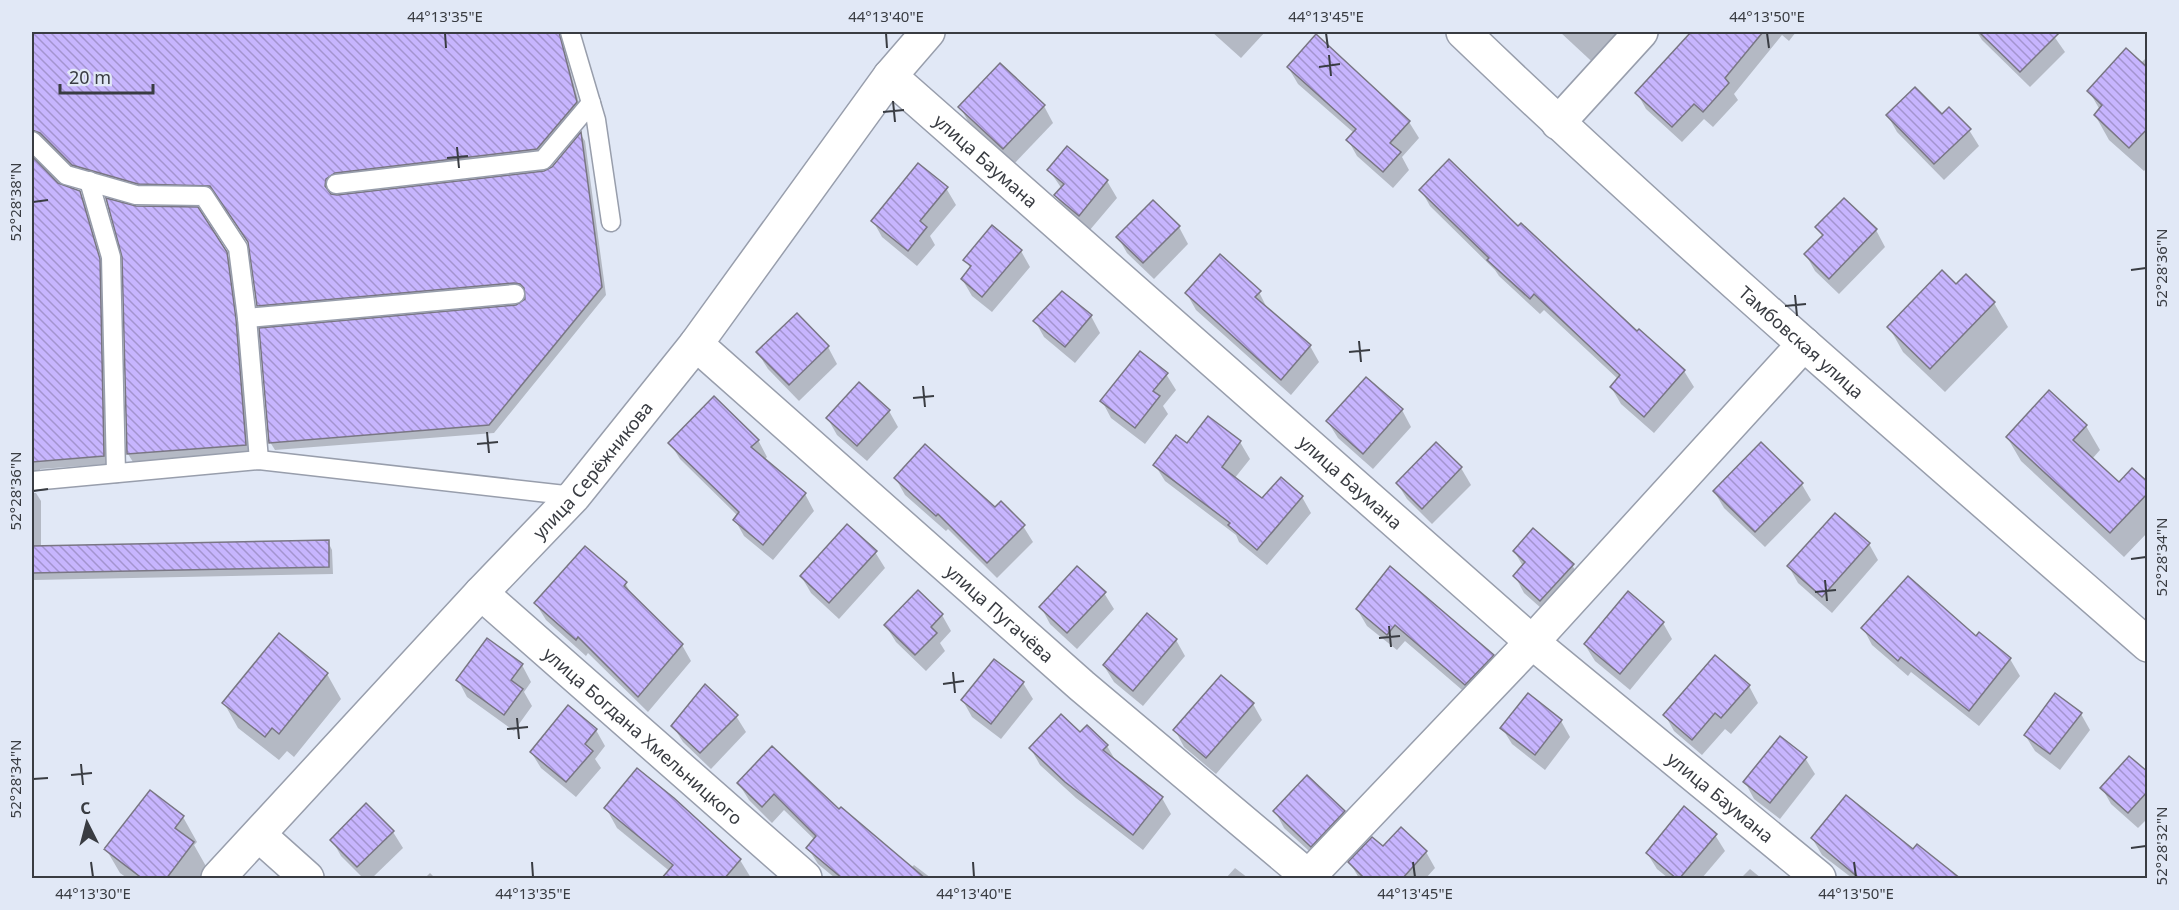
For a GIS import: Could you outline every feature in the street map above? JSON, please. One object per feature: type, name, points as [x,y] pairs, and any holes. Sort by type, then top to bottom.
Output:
[{"type":"street","name":"улица Серёжникова","points":[[219,879],[481,593],[574,496],[696,344],[890,76],[928,32]]},
{"type":"street","name":"Тамбовская улица","points":[[1463,32],[1558,123],[1804,344],[2148,645]]},
{"type":"street","points":[[1558,123],[1641,32]]},
{"type":"street","name":"улица Баумана","points":[[890,76],[1532,642],[1819,879]]},
{"type":"street","name":"улица Пугачёва","points":[[696,344],[1082,686],[1308,878]]},
{"type":"street","points":[[1308,878],[1532,642],[1804,344]]},
{"type":"street","name":"улица Богдана Хмельницкого","points":[[481,593],[805,879]]},
{"type":"street","points":[[259,835],[307,879]]},
{"type":"lane","points":[[570,32],[596,120],[611,222]]},
{"type":"lane","points":[[336,184],[543,160],[591,103]]},
{"type":"lane","points":[[33,147],[66,175],[136,195],[204,196],[238,248],[247,318],[259,460]]},
{"type":"lane","points":[[89,181],[111,256],[116,473]]},
{"type":"lane","points":[[247,318],[515,294]]},
{"type":"lane","points":[[32,481],[259,460],[574,496]]},
{"type":"building","points":[[32,32],[559,32],[577,102],[537,149],[335,173],[326,179],[325,186],[331,194],[337,195],[544,171],[552,167],[581,132],[602,287],[489,425],[269,443],[259,328],[516,305],[525,299],[524,288],[514,283],[257,306],[248,242],[210,186],[138,184],[72,165],[40,133],[32,130]]},
{"type":"building","points":[[1691,32],[1763,32],[1725,78],[1729,83],[1703,112],[1694,104],[1672,127],[1635,93]]},
{"type":"building","points":[[1979,32],[2060,32],[2020,72]]},
{"type":"building","points":[[1316,34],[1410,121],[1390,143],[1401,152],[1383,172],[1346,140],[1356,129],[1287,67]]},
{"type":"building","points":[[2126,48],[2148,68],[2148,128],[2129,148],[2094,115],[2102,105],[2087,91]]},
{"type":"building","points":[[1000,63],[1045,105],[1003,149],[958,107]]},
{"type":"building","points":[[1915,87],[1942,114],[1949,107],[1971,129],[1934,164],[1886,115]]},
{"type":"building","points":[[1067,146],[1108,180],[1079,216],[1054,195],[1064,184],[1047,170]]},
{"type":"building","points":[[32,156],[58,183],[80,191],[100,259],[104,456],[32,462]]},
{"type":"building","points":[[1449,159],[1518,226],[1521,223],[1637,331],[1639,329],[1685,370],[1644,417],[1610,387],[1620,375],[1534,294],[1530,299],[1487,260],[1489,258],[1419,190]]},
{"type":"building","points":[[918,163],[948,187],[920,221],[927,227],[908,251],[871,221]]},
{"type":"building","points":[[106,198],[136,206],[198,207],[227,252],[236,319],[246,445],[127,454],[122,257]]},
{"type":"building","points":[[1844,198],[1877,229],[1829,279],[1804,254],[1823,235],[1815,227]]},
{"type":"building","points":[[1153,200],[1180,226],[1143,263],[1116,237]]},
{"type":"building","points":[[992,225],[1022,250],[982,297],[961,279],[971,266],[963,260]]},
{"type":"building","points":[[1220,254],[1261,291],[1255,297],[1311,345],[1281,380],[1185,293]]},
{"type":"building","points":[[1942,270],[1956,284],[1966,274],[1995,302],[1930,369],[1887,327]]},
{"type":"building","points":[[1062,291],[1092,315],[1065,347],[1033,321]]},
{"type":"building","points":[[797,313],[829,346],[789,385],[756,352]]},
{"type":"building","points":[[1140,351],[1168,373],[1153,391],[1160,396],[1135,428],[1100,401]]},
{"type":"building","points":[[1366,377],[1403,409],[1363,454],[1326,421]]},
{"type":"building","points":[[859,382],[890,410],[857,446],[826,418]]},
{"type":"building","points":[[2049,390],[2087,425],[2073,440],[2119,482],[2132,468],[2148,482],[2148,493],[2110,533],[2006,437]]},
{"type":"building","points":[[714,396],[759,440],[751,447],[806,493],[763,545],[733,520],[739,512],[668,443]]},
{"type":"building","points":[[1208,416],[1241,441],[1222,467],[1262,498],[1281,477],[1303,496],[1257,550],[1228,525],[1230,523],[1153,465],[1176,435],[1187,443]]},
{"type":"building","points":[[1436,442],[1462,467],[1422,509],[1396,483]]},
{"type":"building","points":[[1761,442],[1803,483],[1755,532],[1713,491]]},
{"type":"building","points":[[925,444],[995,507],[1001,501],[1025,525],[987,563],[938,514],[936,516],[894,478]]},
{"type":"building","points":[[1835,513],[1870,543],[1822,597],[1787,566]]},
{"type":"building","points":[[847,524],[877,551],[829,603],[800,576]]},
{"type":"building","points":[[1533,528],[1574,564],[1540,601],[1513,576],[1525,562],[1513,551]]},
{"type":"building","points":[[329,540],[329,567],[32,573],[32,546]]},
{"type":"building","points":[[585,546],[627,582],[624,586],[683,644],[638,697],[578,637],[576,640],[534,603]]},
{"type":"building","points":[[1077,566],[1106,592],[1067,633],[1039,607]]},
{"type":"building","points":[[1390,566],[1494,655],[1465,685],[1395,625],[1387,635],[1356,609]]},
{"type":"building","points":[[1908,576],[1976,636],[1979,632],[2011,658],[1969,711],[1901,657],[1898,661],[1861,628]]},
{"type":"building","points":[[918,590],[943,614],[931,627],[937,633],[915,655],[884,625]]},
{"type":"building","points":[[1628,591],[1664,622],[1620,674],[1584,644]]},
{"type":"building","points":[[1147,613],[1177,639],[1133,691],[1103,665]]},
{"type":"building","points":[[279,633],[328,673],[279,734],[272,728],[265,737],[222,703]]},
{"type":"building","points":[[487,638],[523,664],[511,680],[523,689],[504,715],[456,680]]},
{"type":"building","points":[[1715,655],[1750,685],[1721,718],[1715,713],[1692,740],[1663,715]]},
{"type":"building","points":[[994,659],[1024,682],[991,724],[961,700]]},
{"type":"building","points":[[1221,675],[1254,703],[1206,758],[1173,730]]},
{"type":"building","points":[[705,684],[738,715],[700,753],[671,726]]},
{"type":"building","points":[[1528,693],[1562,720],[1535,755],[1500,728]]},
{"type":"building","points":[[2055,693],[2082,713],[2050,754],[2024,735]]},
{"type":"building","points":[[568,705],[597,729],[585,744],[593,751],[566,782],[530,752]]},
{"type":"building","points":[[1061,714],[1080,732],[1087,725],[1108,745],[1103,750],[1163,797],[1133,835],[1065,782],[1029,748]]},
{"type":"building","points":[[1780,736],[1807,757],[1770,803],[1743,782]]},
{"type":"building","points":[[772,746],[839,809],[841,807],[926,879],[843,879],[806,848],[816,836],[774,794],[762,807],[737,783]]},
{"type":"building","points":[[2129,756],[2148,772],[2148,791],[2128,813],[2100,788]]},
{"type":"building","points":[[637,768],[741,859],[724,879],[661,879],[673,865],[604,808]]},
{"type":"building","points":[[1307,775],[1345,811],[1311,847],[1273,811]]},
{"type":"building","points":[[150,790],[184,816],[175,828],[194,842],[166,879],[143,879],[104,849]]},
{"type":"building","points":[[1846,795],[1913,849],[1917,844],[1961,879],[1860,879],[1811,838]]},
{"type":"building","points":[[366,803],[394,831],[357,867],[330,840]]},
{"type":"building","points":[[1684,806],[1717,834],[1677,879],[1646,853]]},
{"type":"building","points":[[1401,827],[1427,851],[1402,879],[1365,879],[1348,862],[1372,837],[1383,846]]}]
